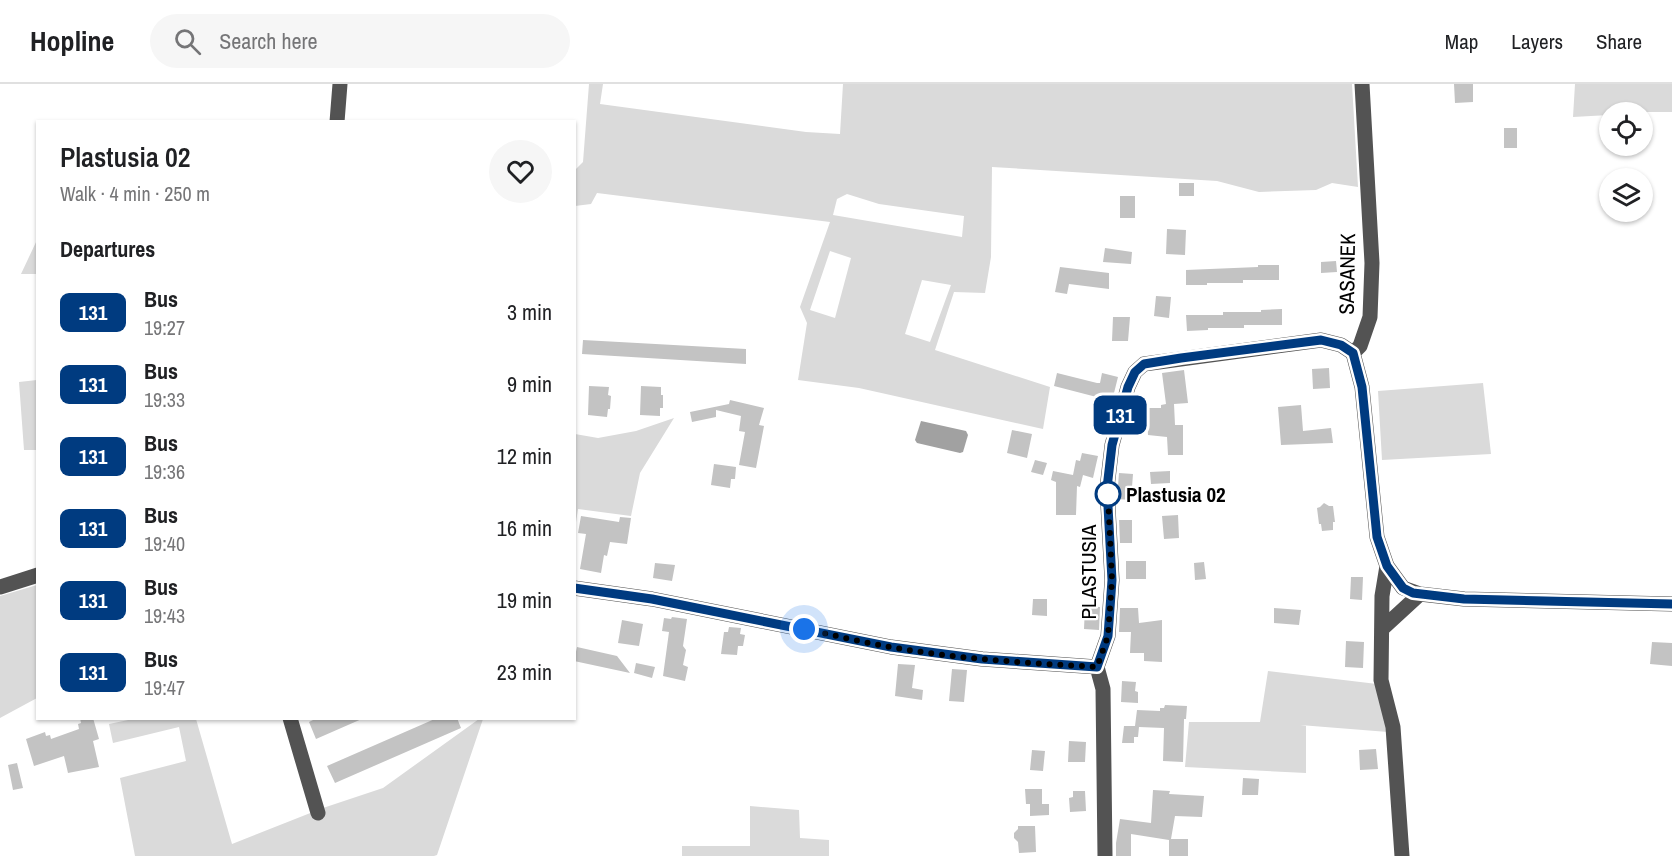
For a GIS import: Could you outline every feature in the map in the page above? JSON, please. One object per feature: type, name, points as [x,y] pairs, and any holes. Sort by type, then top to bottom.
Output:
[{"type":"street","points":[[337,120],[340,84]]},
{"type":"street","name":"SASANEK","points":[[1353,353],[1360,345],[1370,317],[1372,263],[1362,84]]},
{"type":"street","name":"PLASTUSIA","points":[[1097,667],[1108,636],[1112,580],[1107,488],[1112,445],[1128,387],[1135,372],[1144,364],[1321,340],[1341,345],[1353,353]]},
{"type":"street","points":[[1353,353],[1362,387],[1377,537],[1387,566],[1403,588],[1420,594],[1464,599],[1672,604]]},
{"type":"street","points":[[1387,566],[1382,596],[1381,680],[1394,727],[1402,856]]},
{"type":"street","points":[[0,586],[36,576]]},
{"type":"street","points":[[576,588],[663,601],[891,647],[982,659],[1097,667],[1103,689],[1105,856]]},
{"type":"street","points":[[1383,628],[1420,594]]},
{"type":"street","points":[[291,720],[318,813]]},
{"type":"shaded area","points":[[589,84],[603,84],[600,104],[806,132],[840,134],[843,84],[1352,84],[1358,187],[1332,183],[1316,190],[1259,192],[1217,181],[992,167],[991,257],[985,293],[954,292],[935,350],[1050,387],[1043,429],[859,388],[798,380],[807,323],[800,307],[830,222],[597,193],[591,204],[576,206],[576,169],[583,162]],"holes":[[[847,194],[879,204],[964,216],[962,237],[833,215],[837,199]],[[830,251],[851,258],[835,318],[810,310]],[[922,280],[951,285],[930,342],[905,334]]]},
{"type":"shaded area","points":[[1575,84],[1672,84],[1672,112],[1653,112],[1653,102],[1599,102],[1599,116],[1573,117]]},
{"type":"shaded area","points":[[36,242],[36,274],[21,274]]},
{"type":"shaded area","points":[[36,380],[36,450],[24,450],[19,382]]},
{"type":"shaded area","points":[[1483,383],[1491,454],[1382,460],[1378,391]]},
{"type":"shaded area","points":[[674,418],[640,473],[631,516],[578,509],[576,522],[576,434],[598,438],[636,431]]},
{"type":"shaded area","points":[[921,421],[966,431],[968,435],[963,452],[917,443],[915,440]]},
{"type":"shaded area","points":[[36,585],[36,699],[0,718],[0,596]]},
{"type":"shaded area","points":[[1268,671],[1377,684],[1388,732],[1300,725],[1306,726],[1306,773],[1185,767],[1189,722],[1260,722]]},
{"type":"shaded area","points":[[128,720],[196,720],[232,844],[323,808],[383,788],[478,720],[483,720],[437,855],[434,856],[135,856],[120,778],[186,761],[179,727],[113,743],[109,724]]},
{"type":"shaded area","points":[[750,806],[799,810],[800,838],[829,840],[829,856],[682,856],[682,846],[750,846]]},
{"type":"building","points":[[1454,84],[1473,84],[1473,102],[1455,103]]},
{"type":"building","points":[[1504,128],[1517,128],[1517,148],[1504,148]]},
{"type":"building","points":[[1179,183],[1194,183],[1194,196],[1179,196]]},
{"type":"building","points":[[1120,196],[1135,196],[1135,218],[1120,218]]},
{"type":"building","points":[[1167,229],[1186,230],[1185,255],[1166,254]]},
{"type":"building","points":[[1105,248],[1132,252],[1131,264],[1103,262]]},
{"type":"building","points":[[1336,261],[1337,272],[1321,273],[1321,262]]},
{"type":"building","points":[[1258,265],[1279,265],[1279,280],[1243,280],[1243,283],[1186,285],[1186,270],[1258,267]]},
{"type":"building","points":[[1060,267],[1109,273],[1109,289],[1069,284],[1067,294],[1055,292]]},
{"type":"building","points":[[1156,296],[1171,297],[1169,318],[1154,316]]},
{"type":"building","points":[[1282,309],[1282,325],[1244,325],[1244,328],[1208,328],[1208,330],[1187,331],[1186,315],[1223,315],[1223,312],[1261,312],[1261,310]]},
{"type":"building","points":[[1113,317],[1130,317],[1128,341],[1112,341]]},
{"type":"building","points":[[583,340],[746,349],[746,364],[582,354]]},
{"type":"building","points":[[1329,368],[1330,388],[1313,389],[1312,369]]},
{"type":"building","points":[[1184,370],[1188,403],[1174,404],[1175,425],[1183,425],[1183,455],[1168,455],[1167,437],[1148,435],[1146,408],[1161,408],[1161,405],[1166,404],[1162,373]]},
{"type":"building","points":[[1057,373],[1097,383],[1100,383],[1102,373],[1118,377],[1112,401],[1054,386]]},
{"type":"building","points":[[589,386],[609,387],[608,395],[611,396],[607,417],[588,415]]},
{"type":"building","points":[[641,386],[661,387],[663,408],[660,408],[660,416],[640,415]]},
{"type":"building","points":[[730,400],[764,408],[759,425],[764,426],[756,468],[739,465],[745,432],[739,431],[741,416],[716,410],[716,417],[692,422],[690,412],[729,404]]},
{"type":"building","points":[[1301,405],[1303,431],[1331,428],[1333,443],[1281,445],[1278,407]]},
{"type":"building","points":[[1012,430],[1032,434],[1027,458],[1007,453]]},
{"type":"building","points":[[1082,453],[1098,456],[1093,478],[1083,475],[1080,487],[1077,486],[1076,515],[1056,515],[1056,482],[1051,480],[1053,471],[1073,475],[1076,460],[1080,461]]},
{"type":"building","points":[[1035,460],[1047,463],[1043,475],[1031,472]]},
{"type":"building","points":[[714,464],[736,467],[735,479],[731,479],[730,488],[711,485]]},
{"type":"building","points":[[1170,471],[1170,483],[1151,484],[1150,472]]},
{"type":"building","points":[[1119,473],[1133,474],[1131,500],[1117,499]]},
{"type":"building","points":[[1324,503],[1333,506],[1335,522],[1333,522],[1333,530],[1322,531],[1321,524],[1319,524],[1317,508]]},
{"type":"building","points":[[1178,515],[1179,538],[1164,539],[1162,516]]},
{"type":"building","points":[[581,516],[619,522],[620,517],[631,518],[627,544],[610,542],[607,556],[604,555],[601,573],[580,569],[586,534],[578,533]]},
{"type":"building","points":[[1119,520],[1132,520],[1132,543],[1120,543]]},
{"type":"building","points":[[1126,561],[1146,561],[1146,579],[1126,579]]},
{"type":"building","points":[[1204,562],[1206,579],[1195,580],[1194,563]]},
{"type":"building","points":[[655,563],[675,565],[672,581],[653,578]]},
{"type":"building","points":[[1351,577],[1363,577],[1362,600],[1350,599]]},
{"type":"building","points":[[1033,599],[1047,599],[1047,616],[1032,615]]},
{"type":"building","points":[[1085,606],[1100,607],[1099,630],[1084,629]]},
{"type":"building","points":[[1120,608],[1138,608],[1139,623],[1162,620],[1162,662],[1144,661],[1144,653],[1130,653],[1131,632],[1119,632]]},
{"type":"building","points":[[1274,608],[1301,610],[1299,625],[1274,623]]},
{"type":"building","points":[[672,617],[687,619],[683,646],[686,650],[683,665],[688,667],[685,681],[663,676],[669,632],[662,631],[664,618],[671,619]]},
{"type":"building","points":[[622,620],[643,624],[639,646],[618,643]]},
{"type":"building","points":[[729,627],[741,628],[740,634],[745,635],[743,646],[738,646],[737,655],[721,654],[724,632],[728,632]]},
{"type":"building","points":[[1346,641],[1364,642],[1363,668],[1345,667]]},
{"type":"building","points":[[1652,642],[1672,643],[1672,666],[1650,664]]},
{"type":"building","points":[[577,647],[617,656],[630,673],[576,661]]},
{"type":"building","points":[[636,663],[655,667],[652,678],[634,673]]},
{"type":"building","points":[[898,664],[915,665],[912,688],[923,690],[922,700],[895,696]]},
{"type":"building","points":[[952,669],[967,670],[964,702],[949,701]]},
{"type":"building","points":[[1122,681],[1136,682],[1135,691],[1138,692],[1138,703],[1121,702]]},
{"type":"building","points":[[1165,705],[1187,706],[1186,719],[1184,719],[1183,762],[1163,761],[1164,728],[1139,727],[1138,737],[1134,737],[1134,743],[1122,743],[1124,726],[1135,726],[1137,710],[1160,711],[1160,708],[1164,708]]},
{"type":"building","points":[[80,720],[94,720],[99,739],[93,741],[99,767],[68,773],[64,756],[34,766],[26,739],[45,732],[46,736],[50,735],[51,739],[79,729],[78,724],[81,723]]},
{"type":"building","points":[[313,720],[359,720],[316,739],[309,722]]},
{"type":"building","points":[[432,720],[458,720],[461,728],[335,783],[327,766]]},
{"type":"building","points":[[1069,741],[1086,742],[1085,762],[1068,762]]},
{"type":"building","points":[[1376,749],[1378,769],[1360,770],[1359,750]]},
{"type":"building","points":[[1032,750],[1045,751],[1043,771],[1030,770]]},
{"type":"building","points":[[17,763],[23,788],[13,790],[8,765]]},
{"type":"building","points":[[1243,778],[1259,779],[1258,795],[1242,795]]},
{"type":"building","points":[[1025,789],[1042,789],[1042,804],[1049,804],[1049,815],[1030,816],[1030,804],[1026,804]]},
{"type":"building","points":[[1153,790],[1170,791],[1169,794],[1204,796],[1202,817],[1175,816],[1171,839],[1188,839],[1188,856],[1169,856],[1169,840],[1131,834],[1131,856],[1116,856],[1120,819],[1151,823]]},
{"type":"building","points":[[1073,791],[1085,791],[1086,811],[1070,812],[1069,798],[1073,797]]},
{"type":"building","points":[[1018,826],[1035,826],[1036,852],[1019,853],[1018,842],[1014,838]]},
{"type":"bus line","name":"131","points":[[576,588],[652,599],[891,647],[982,659],[1097,667],[1108,636],[1112,580],[1107,488],[1112,445],[1128,387],[1135,372],[1144,364],[1321,340],[1348,349],[1353,353],[1358,366],[1377,537],[1387,566],[1403,588],[1413,593],[1464,599],[1672,604]]},
{"type":"place","name":"Plastusia 02","points":[[1108,494]]},
{"type":"route","points":[[804,629],[891,647],[982,659],[1097,667],[1108,636],[1112,580],[1108,494]]}]
